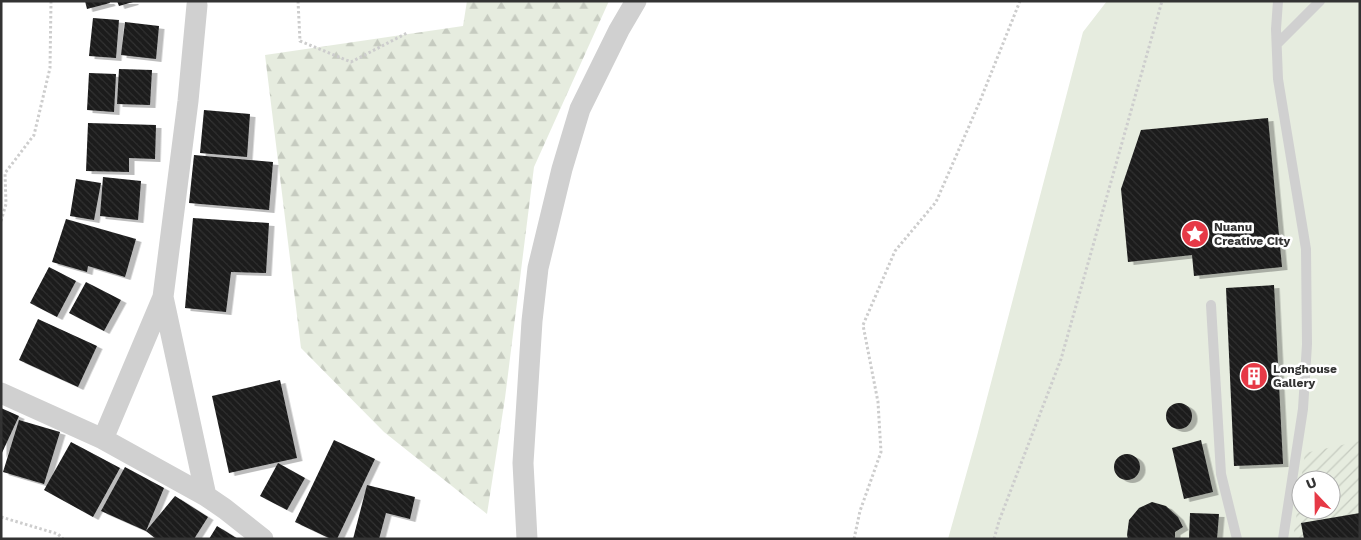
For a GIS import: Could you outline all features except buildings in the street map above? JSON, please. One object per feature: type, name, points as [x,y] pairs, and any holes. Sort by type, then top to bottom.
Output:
[{"type":"street","points":[[527,539],[523,462],[532,320],[538,268],[562,169],[580,109],[619,30],[636,1]]},
{"type":"street","points":[[104,439],[163,297],[188,101],[197,6]]},
{"type":"street","points":[[163,297],[206,496]]},
{"type":"street","points":[[1,393],[104,439],[206,496],[225,508],[263,539]]},
{"type":"lane","points":[[1278,1],[1276,28],[1278,79],[1306,250],[1307,344],[1303,409],[1283,539]]},
{"type":"lane","points":[[1276,44],[1320,1]]},
{"type":"lane","points":[[1211,305],[1221,474],[1237,539]]},
{"type":"path","points":[[1,221],[6,204],[5,173],[34,135],[50,68],[51,1]]},
{"type":"path","points":[[298,1],[300,41],[351,62],[407,33]]},
{"type":"path","points":[[854,539],[860,511],[880,452],[878,402],[863,325],[895,251],[936,202],[980,101],[1020,1]]},
{"type":"path","points":[[994,539],[999,521],[1061,359],[1162,1]]},
{"type":"path","points":[[1,517],[58,534],[63,539]]},
{"type":"green space","points":[[467,1],[609,1],[534,167],[505,398],[487,514],[384,432],[301,348],[265,55],[463,26]]},
{"type":"green space","name":"Nuanu Creative City","points":[[1107,1],[1360,1],[1360,539],[948,539],[977,436],[1083,32]]},
{"type":"green space","points":[[1360,441],[1360,539],[1293,539],[1296,520],[1341,520],[1341,470],[1302,470],[1305,453]]},
{"type":"place","name":"Nuanu Creative City","points":[[1195,234]]},
{"type":"place","name":"Longhouse Gallery","points":[[1254,376]]}]
